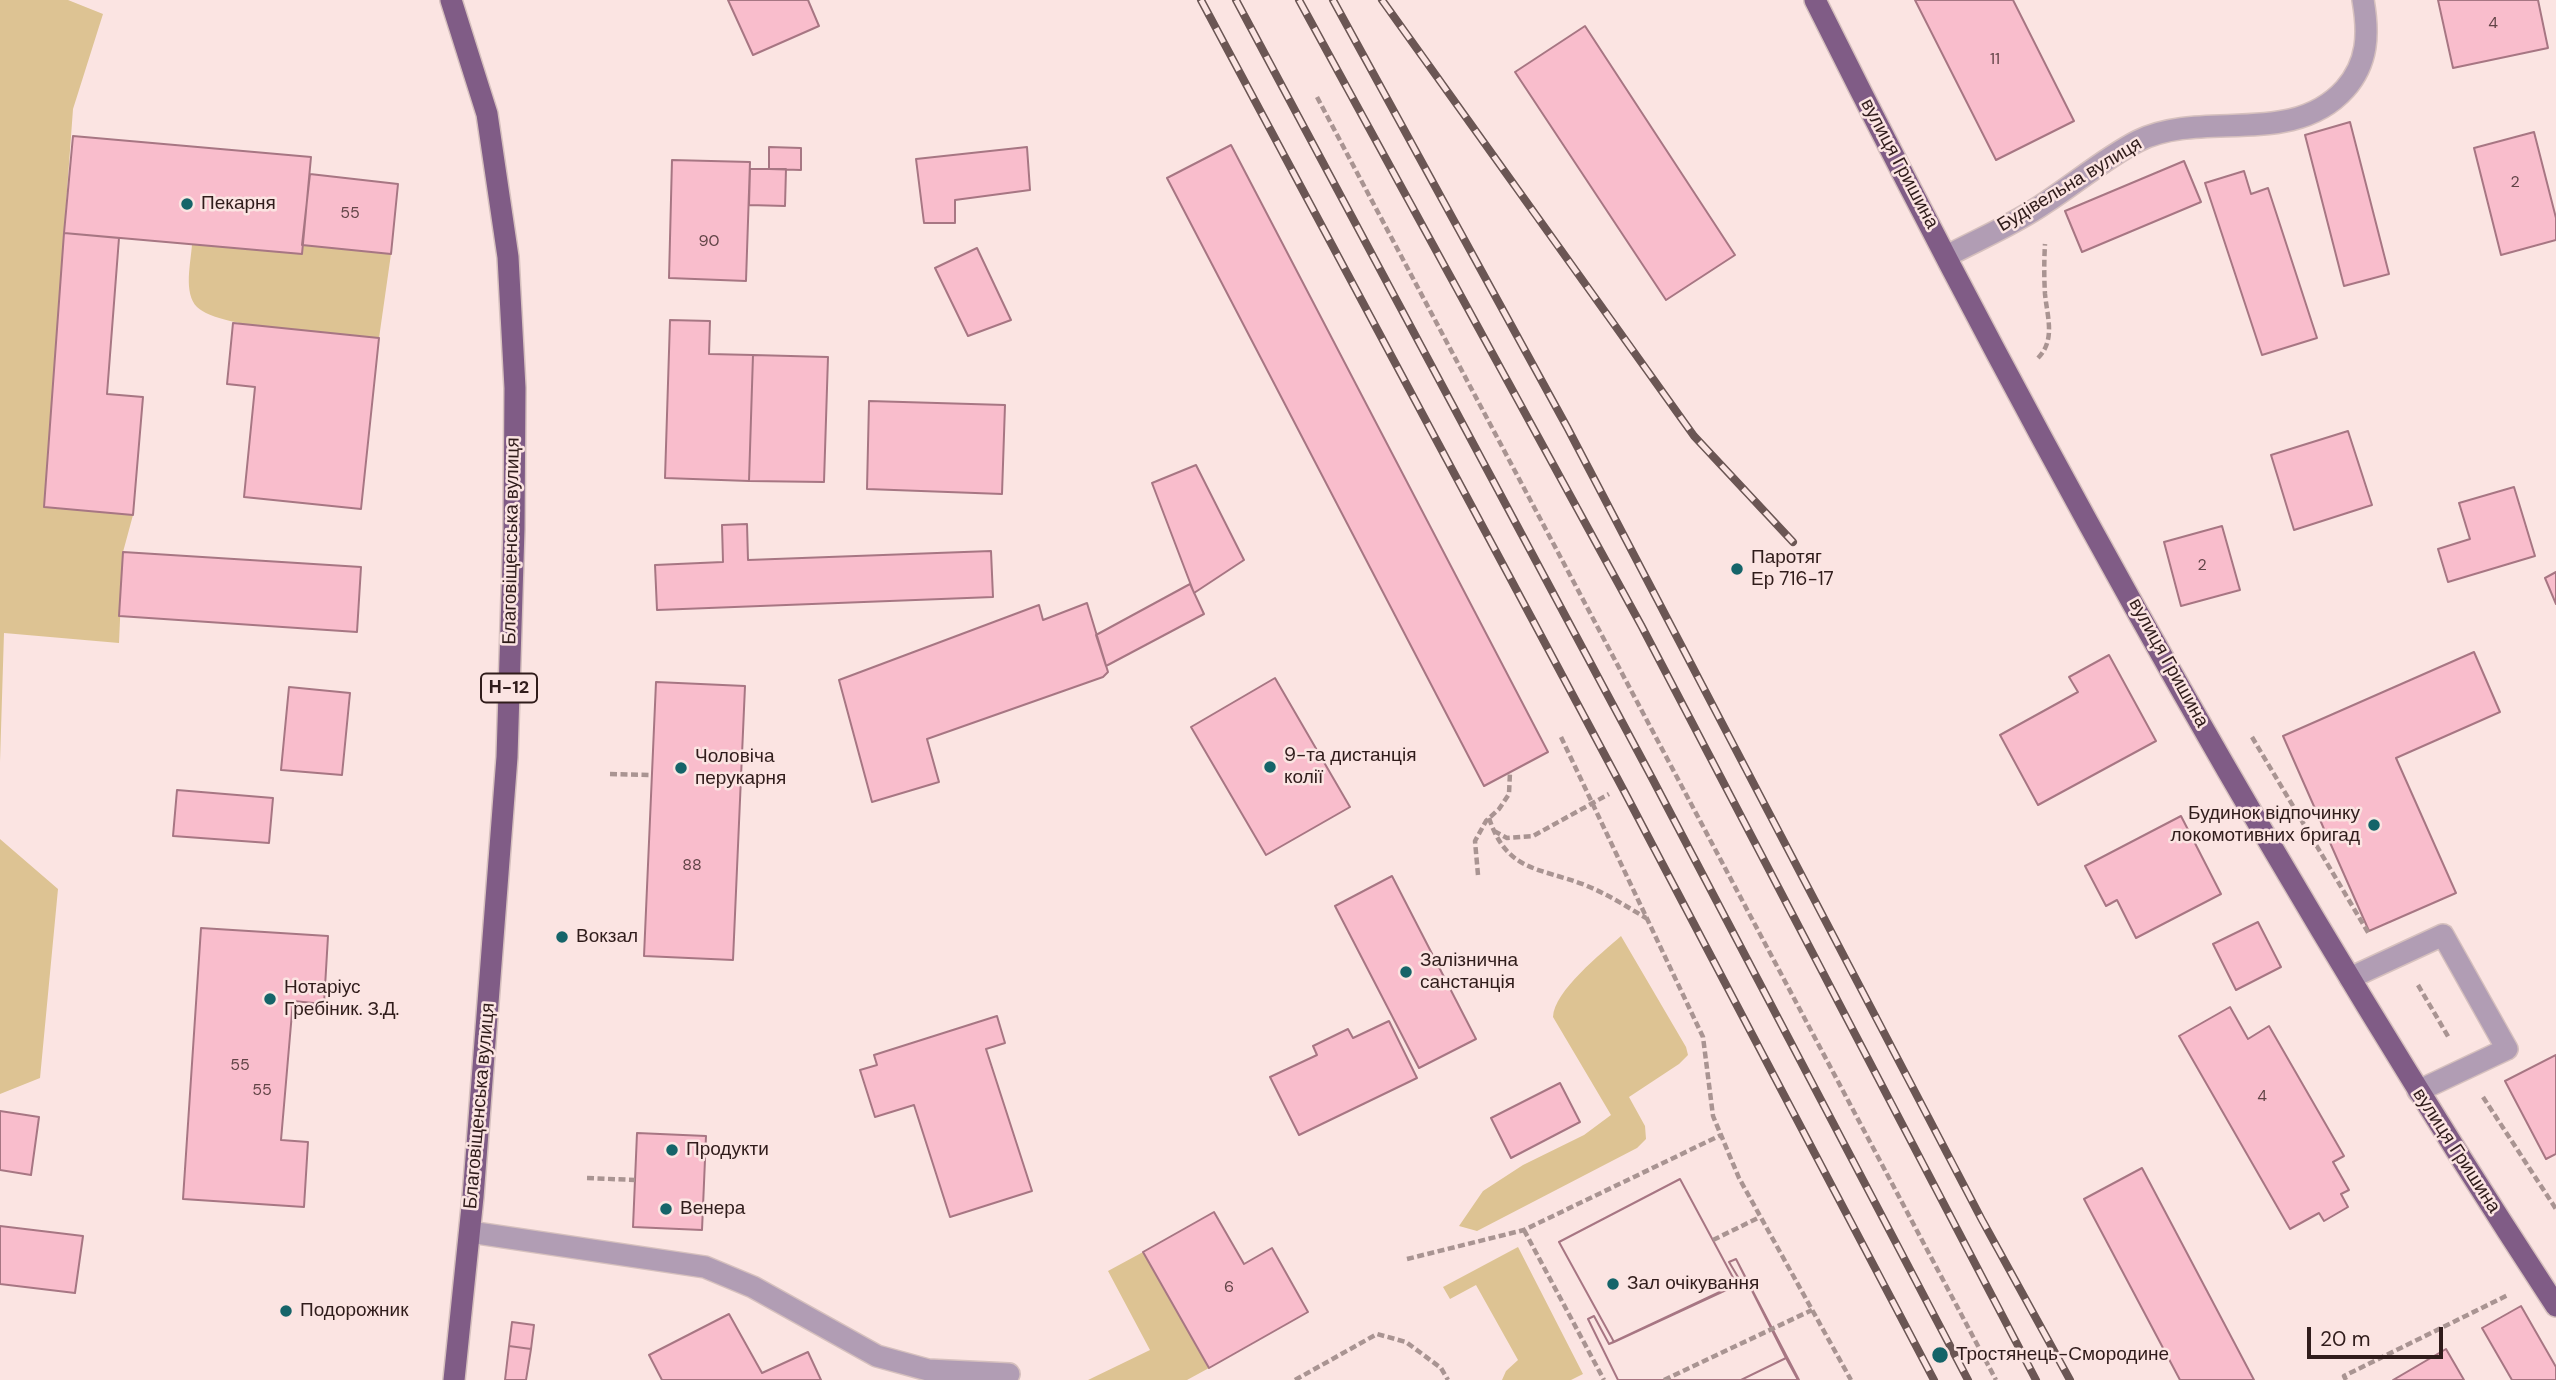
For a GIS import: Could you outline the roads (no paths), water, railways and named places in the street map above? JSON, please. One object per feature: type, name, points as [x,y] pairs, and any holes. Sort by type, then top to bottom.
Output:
[{"type":"main road","name":"Благовіщенська вулиця","points":[[451,0],[487,114],[508,257],[515,388],[507,757],[470,1232],[454,1380]]},
{"type":"main road","name":"вулиця Гришина","points":[[1815,0],[2063,478],[2246,802],[2418,1091],[2555,1301]]},
{"type":"street","name":"Будівельна вулиця","points":[[1947,256],[2056,196],[2137,142],[2161,132],[2288,121],[2321,108],[2338,97],[2360,70],[2367,38],[2363,0]]},
{"type":"street","points":[[2350,978],[2443,935],[2507,1049],[2418,1091]]},
{"type":"street","points":[[470,1232],[705,1267],[753,1287],[877,1356],[928,1370],[1009,1374]]},
{"type":"railway","points":[[1201,0],[1623,789],[1934,1380]]},
{"type":"railway","points":[[1236,0],[1652,778],[1968,1380]]},
{"type":"railway","points":[[1299,0],[1641,625],[2036,1380]]},
{"type":"railway","points":[[1333,0],[1567,427],[1982,1220],[2070,1380]]},
{"type":"railway","points":[[1382,0],[1694,436],[1793,542]]},
{"type":"place","name":"Пекарня","points":[[187,204]]},
{"type":"place","name":"Паротяг Ер 716-17","points":[[1737,569]]},
{"type":"place","name":"9-та дистанція колії","points":[[1270,767]]},
{"type":"place","name":"Чоловіча перукарня","points":[[681,768]]},
{"type":"place","name":"Будинок відпочинку локомотивних бригад","points":[[2374,825]]},
{"type":"place","name":"Вокзал","points":[[562,937]]},
{"type":"place","name":"Залізнична санстанція","points":[[1406,972]]},
{"type":"place","name":"Нотаріус Гребіник. З.Д.","points":[[270,999]]},
{"type":"place","name":"Продукти","points":[[672,1150]]},
{"type":"place","name":"Венера","points":[[666,1209]]},
{"type":"place","name":"Зал очікування","points":[[1613,1284]]},
{"type":"place","name":"Подорожник","points":[[286,1311]]},
{"type":"place","name":"Тростянець-Смородине","points":[[1940,1355]]}]
